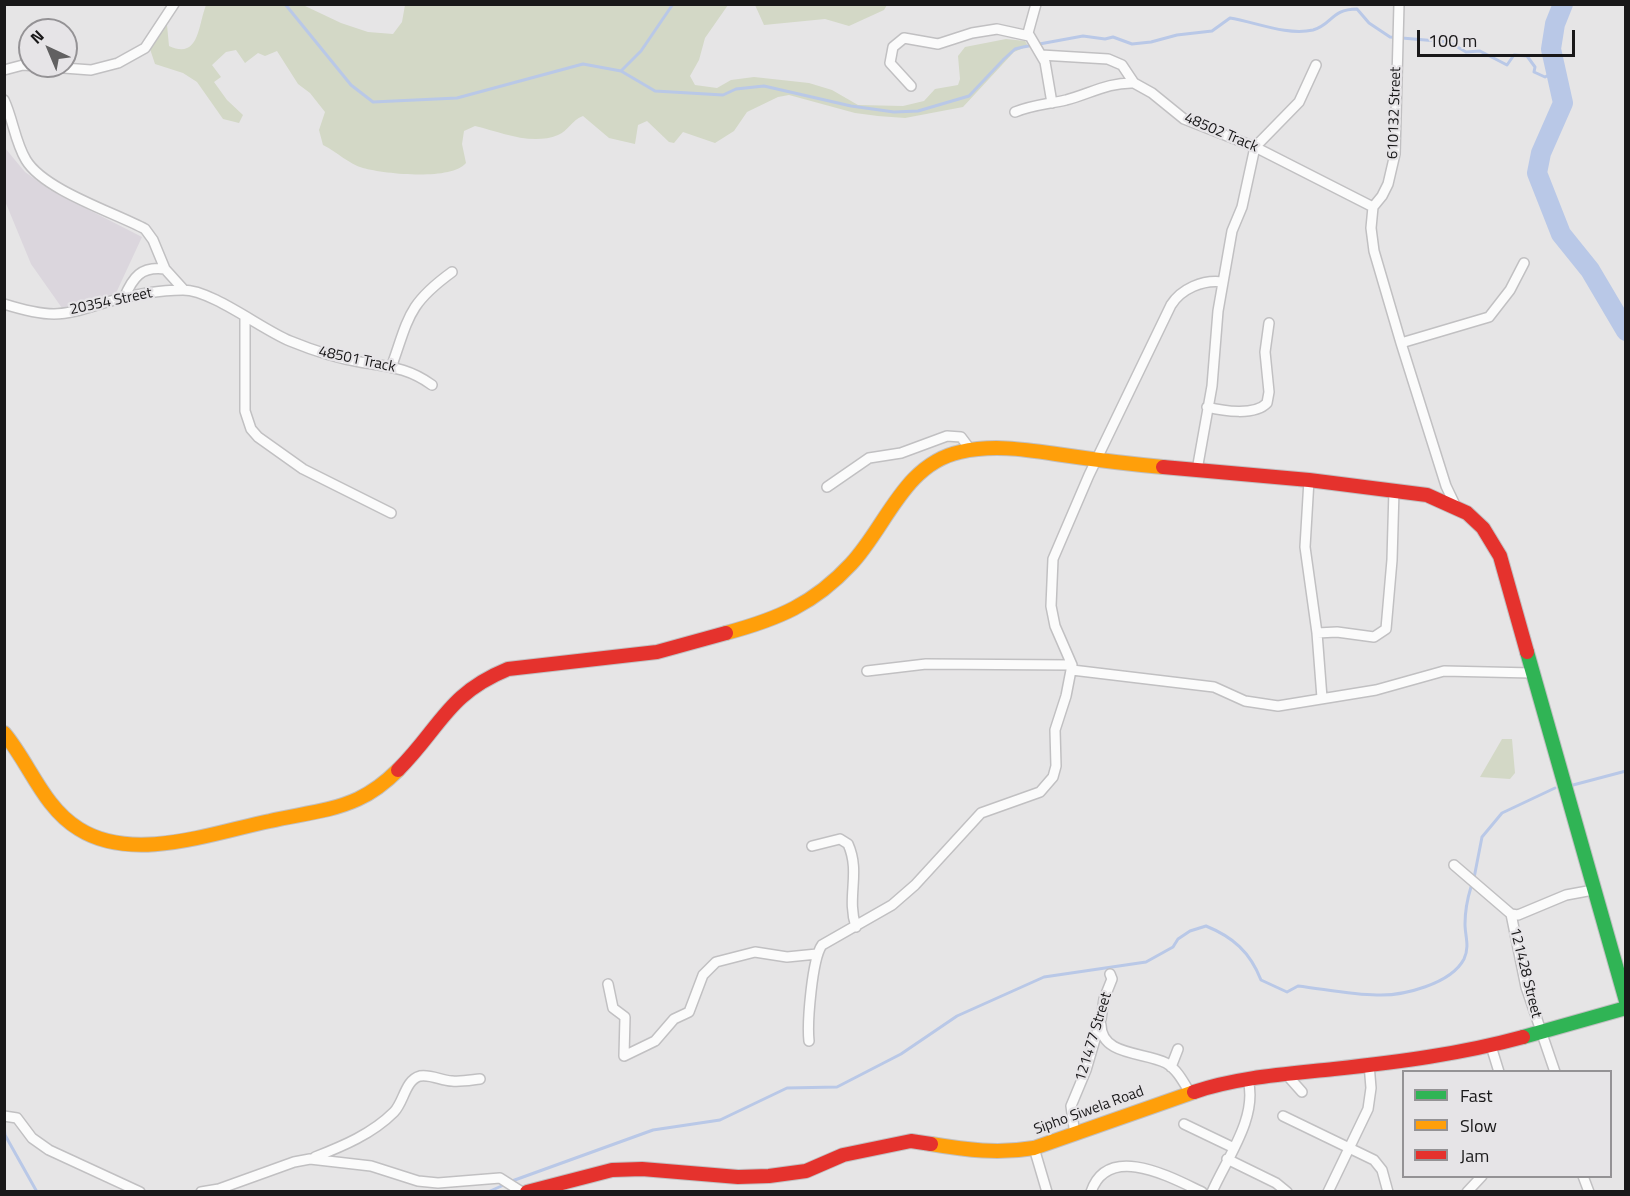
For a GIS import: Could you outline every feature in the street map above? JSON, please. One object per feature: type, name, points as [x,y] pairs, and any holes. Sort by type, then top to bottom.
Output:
[{"type":"street","points":[[4,70],[23,66],[91,70],[118,63],[145,48],[174,4]]},
{"type":"street","points":[[1036,4],[1029,22],[1030,39],[1048,71],[1052,103]]},
{"type":"street","name":"610132 Street","points":[[1372,209],[1388,184],[1395,154],[1396,45],[1399,4]]},
{"type":"street","points":[[911,86],[890,63],[893,47],[904,38],[938,44],[972,33],[997,29],[1030,39]]},
{"type":"street","name":"48502 Track","points":[[1041,55],[1108,59],[1127,70],[1134,83],[1184,119],[1255,147],[1372,209]]},
{"type":"street","points":[[1197,470],[1212,386],[1223,282],[1232,231],[1242,207],[1255,147],[1299,102],[1316,65]]},
{"type":"street","points":[[1015,112],[1111,85],[1134,83]]},
{"type":"street","points":[[4,100],[23,153],[32,168],[55,186],[145,229],[153,240],[165,269],[184,290]]},
{"type":"street","points":[[1372,209],[1371,228],[1374,251],[1446,486],[1456,507]]},
{"type":"street","points":[[1401,343],[1489,317],[1510,290],[1524,263]]},
{"type":"street","points":[[124,298],[132,280],[140,272],[148,268],[165,269]]},
{"type":"street","points":[[392,365],[411,311],[430,287],[452,272]]},
{"type":"street","points":[[809,1041],[807,1025],[817,954],[825,942],[882,913],[903,897],[981,813],[1032,795],[1047,786],[1056,766],[1055,730],[1072,668],[1055,626],[1051,606],[1050,579],[1053,559],[1097,459],[1173,301],[1181,293],[1200,284],[1223,282]]},
{"type":"street","name":"20354 Street","points":[[4,304],[37,313],[56,314],[84,310],[142,293],[184,290]]},
{"type":"street","name":"48501 Track","points":[[184,290],[205,296],[279,337],[309,349],[360,362],[392,365],[417,375],[432,385]]},
{"type":"street","points":[[245,317],[245,411],[251,429],[258,437],[303,469],[391,513]]},
{"type":"street","points":[[1207,407],[1229,412],[1258,410],[1267,403],[1269,392],[1265,352],[1269,323]]},
{"type":"street","points":[[827,488],[869,458],[901,453],[947,436],[961,437],[970,449]]},
{"type":"street","points":[[4,733],[22,754],[37,786],[53,808],[75,827],[105,840],[134,844],[159,841],[344,804],[368,794],[411,758],[450,703],[476,681],[491,675],[508,669],[657,652],[766,622],[792,611],[824,591],[847,568],[891,506],[922,472],[945,456],[970,449],[995,446],[1427,495],[1456,507],[1483,528],[1500,556],[1626,1001]]},
{"type":"street","points":[[1309,480],[1305,547],[1317,633],[1322,698]]},
{"type":"street","points":[[1317,633],[1337,632],[1374,637],[1386,629],[1392,560],[1394,490]]},
{"type":"street","points":[[867,671],[937,664],[1072,668],[1214,687],[1262,706],[1278,706],[1376,690],[1444,671],[1532,673]]},
{"type":"street","points":[[812,846],[840,839],[848,844],[855,866],[850,911],[856,927]]},
{"type":"street","points":[[1454,866],[1511,915],[1518,915],[1566,895],[1593,890]]},
{"type":"street","name":"121428 Street","points":[[1511,915],[1517,955],[1540,1032],[1555,1070]]},
{"type":"street","points":[[608,984],[613,1008],[625,1017],[624,1056],[655,1041],[674,1019],[689,1012],[703,975],[716,962],[755,952],[787,957],[817,954]]},
{"type":"street","name":"121477 Street","points":[[1074,1135],[1071,1106],[1086,1070],[1101,1019],[1104,999],[1112,979],[1110,974]]},
{"type":"street","name":"Sipho Siwela Road","points":[[201,1191],[219,1189],[294,1162],[310,1159],[371,1166],[418,1181],[438,1183],[500,1178],[522,1190],[612,1170],[642,1169],[738,1177],[806,1171],[843,1155],[872,1147],[911,1141],[980,1152],[1010,1152],[1034,1148],[1074,1135],[1190,1093],[1286,1074],[1369,1064],[1416,1065],[1626,1008]]},
{"type":"street","points":[[1101,1019],[1101,1035],[1110,1044],[1171,1067],[1190,1093]]},
{"type":"street","points":[[1491,1046],[1499,1070]]},
{"type":"street","points":[[1171,1067],[1178,1049]]},
{"type":"street","points":[[1328,1191],[1368,1109],[1371,1088],[1369,1064]]},
{"type":"street","points":[[1286,1074],[1302,1092]]},
{"type":"street","points":[[310,1159],[350,1143],[377,1127],[399,1107],[408,1086],[415,1078],[424,1076],[451,1081],[480,1079]]},
{"type":"street","points":[[1212,1191],[1252,1101],[1248,1080]]},
{"type":"street","points":[[4,1116],[17,1118],[32,1138],[49,1149],[140,1191]]},
{"type":"street","points":[[1283,1116],[1378,1164],[1388,1191]]},
{"type":"street","points":[[1184,1124],[1232,1148]]},
{"type":"street","points":[[1034,1148],[1047,1191]]},
{"type":"street","points":[[1227,1159],[1276,1183],[1287,1191]]},
{"type":"street","points":[[1091,1191],[1103,1173],[1126,1166],[1139,1165],[1202,1191]]},
{"type":"street","points":[[1467,1191],[1480,1178]]},
{"type":"shaded area","points":[[5,148],[25,172],[50,190],[142,237],[116,293],[62,308],[31,264],[5,201]]},
{"type":"green space","points":[[206,5],[303,5],[341,23],[368,32],[393,34],[402,22],[405,5],[728,5],[705,38],[699,60],[690,76],[695,85],[717,88],[731,80],[754,77],[809,83],[832,90],[858,105],[903,106],[924,101],[935,89],[958,85],[960,79],[958,56],[965,47],[1006,39],[1025,41],[1028,46],[1014,52],[963,107],[905,118],[855,113],[789,95],[778,97],[747,112],[734,131],[715,143],[683,132],[674,143],[669,142],[647,121],[638,125],[635,144],[609,138],[583,116],[565,131],[548,138],[527,139],[475,126],[464,131],[462,144],[466,163],[458,169],[433,174],[401,174],[363,168],[323,145],[319,130],[325,112],[310,93],[298,84],[277,51],[265,56],[258,53],[245,63],[236,50],[226,52],[212,65],[221,77],[214,82],[227,100],[243,115],[239,123],[223,119],[197,82],[183,73],[155,64],[150,49],[163,25],[167,25],[169,46],[179,49],[186,48],[196,39]]},
{"type":"green space","points":[[755,5],[887,5],[884,10],[849,26],[825,19],[764,25]]},
{"type":"green space","points":[[1502,739],[1512,739],[1515,773],[1510,779],[1480,777]]},
{"type":"waterway","points":[[285,4],[351,85],[373,102],[457,98],[583,64],[621,71],[655,91],[723,95],[736,89],[764,86],[851,106],[894,112],[918,111],[969,96],[1015,49],[1023,47],[1083,36],[1105,39],[1113,37],[1132,44],[1151,42],[1177,35],[1212,31],[1230,18],[1282,30],[1313,30],[1324,25],[1337,14],[1357,9],[1369,23],[1390,37],[1449,42],[1466,52],[1480,51],[1507,65],[1514,55],[1527,56],[1535,67],[1534,72],[1545,77],[1556,71]]},
{"type":"waterway","points":[[621,71],[641,51],[673,4]]},
{"type":"waterway","points":[[1563,4],[1555,24],[1551,49],[1563,103],[1541,153],[1537,173],[1561,234],[1590,270],[1626,331]]},
{"type":"waterway","points":[[1573,785],[1626,771]]},
{"type":"waterway","points":[[1474,878],[1482,837],[1502,813],[1555,788]]},
{"type":"waterway","points":[[512,1181],[653,1130],[720,1120],[787,1088],[837,1087],[901,1054],[957,1016],[1044,977],[1146,962],[1173,947],[1178,939],[1190,931],[1206,926],[1224,935],[1240,947],[1252,961],[1261,980],[1287,992],[1298,986],[1377,995],[1413,991],[1438,982],[1458,968],[1464,959],[1467,945],[1465,915],[1471,887]]},
{"type":"waterway","points":[[4,1126],[5,1135],[37,1192]]},
{"type":"waterway","points":[[488,1192],[506,1184]]},
{"type":"traffic: fast","points":[[1527,652],[1626,1001]]},
{"type":"traffic: fast","points":[[1523,1037],[1626,1008]]},
{"type":"traffic: slow","points":[[726,633],[779,616],[823,590],[851,564],[910,483],[924,469],[941,459],[960,452],[999,448],[1163,467]]},
{"type":"traffic: slow","points":[[4,733],[46,797],[67,820],[79,829],[100,839],[123,844],[148,845],[198,838],[337,807],[369,793],[398,770]]},
{"type":"traffic: slow","points":[[931,1144],[982,1150],[1008,1151],[1034,1148],[1194,1092]]},
{"type":"traffic: jam","points":[[1163,467],[1309,480],[1427,495],[1467,513],[1483,528],[1500,556],[1527,652]]},
{"type":"traffic: jam","points":[[398,770],[446,713],[471,689],[508,669],[657,652],[726,633]]},
{"type":"traffic: jam","points":[[1194,1092],[1263,1077],[1429,1057],[1523,1037]]},
{"type":"traffic: jam","points":[[527,1192],[612,1170],[642,1169],[738,1177],[769,1176],[806,1171],[843,1155],[911,1141],[931,1144]]}]
